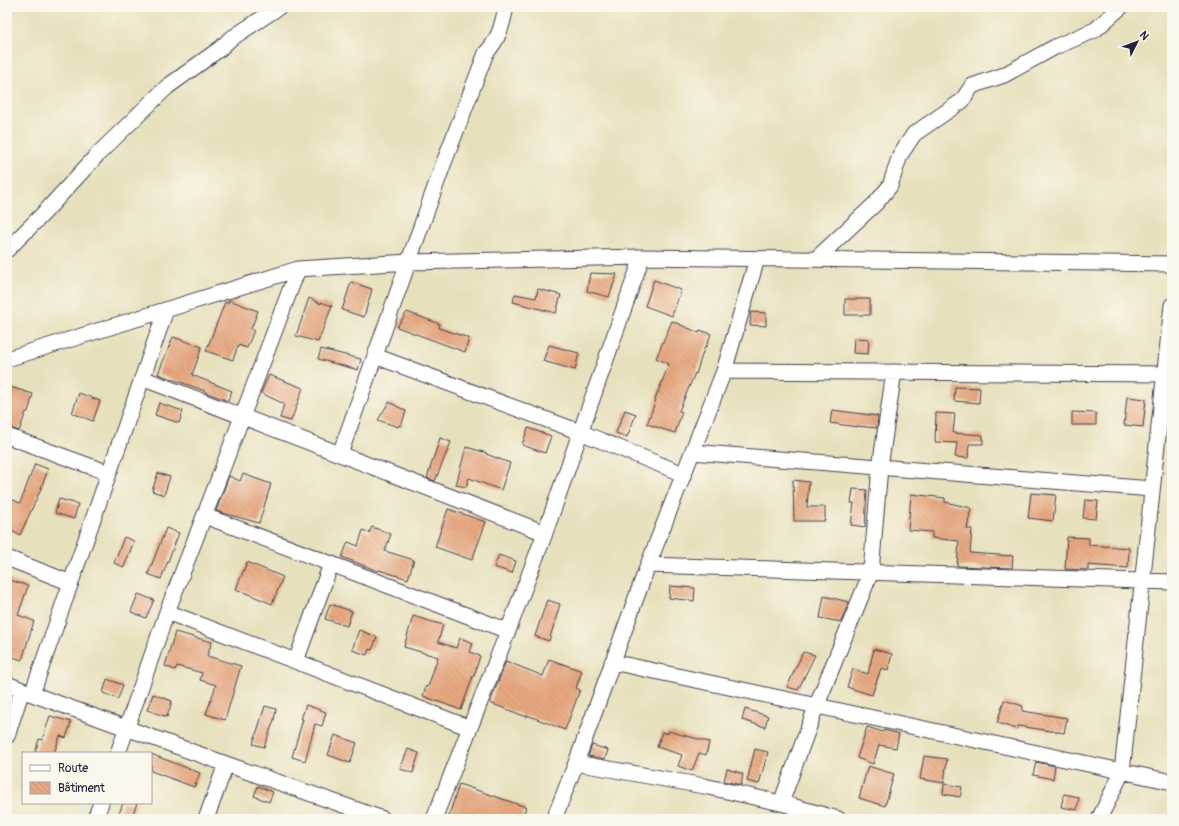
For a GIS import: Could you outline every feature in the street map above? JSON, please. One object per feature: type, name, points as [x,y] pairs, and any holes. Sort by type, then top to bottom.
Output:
[{"type":"street","points":[[7,250],[43,214],[99,153],[167,87],[221,48],[229,40],[279,7]]},
{"type":"street","points":[[340,454],[443,165],[486,53],[495,43],[506,7]]},
{"type":"street","points":[[816,259],[876,203],[890,186],[900,155],[914,134],[962,101],[972,86],[1004,75],[1056,47],[1095,30],[1120,7]]},
{"type":"street","points":[[434,819],[508,632],[545,533],[642,257]]},
{"type":"street","points":[[7,359],[298,269],[409,262],[642,257],[1172,264]]},
{"type":"street","points":[[554,819],[648,565],[724,371],[757,259]]},
{"type":"street","points":[[118,752],[167,612],[205,516],[298,269]]},
{"type":"street","points":[[1098,819],[1122,772],[1152,489],[1168,374],[1172,305]]},
{"type":"street","points":[[7,736],[27,692],[71,583],[166,310]]},
{"type":"street","points":[[375,356],[580,432],[683,474]]},
{"type":"street","points":[[724,371],[1168,374]]},
{"type":"street","points":[[781,803],[816,707],[871,572],[880,467],[894,372]]},
{"type":"street","points":[[142,378],[545,533]]},
{"type":"street","points":[[7,436],[109,473]]},
{"type":"street","points":[[692,452],[1152,489]]},
{"type":"street","points":[[205,516],[508,632]]},
{"type":"street","points":[[7,558],[71,583]]},
{"type":"street","points":[[296,661],[331,564]]},
{"type":"street","points":[[648,565],[1172,582]]},
{"type":"street","points":[[167,612],[470,728]]},
{"type":"street","points":[[612,662],[816,707],[1172,782]]},
{"type":"street","points":[[7,684],[226,764],[383,819]]},
{"type":"street","points":[[576,763],[704,786],[781,803],[838,819]]},
{"type":"street","points":[[206,819],[226,764]]},
{"type":"street","points":[[95,819],[101,804]]},
{"type":"building","points":[[590,273],[617,274],[609,297],[587,291]]},
{"type":"building","points":[[654,280],[681,290],[672,316],[645,306]]},
{"type":"building","points":[[351,282],[372,289],[364,317],[342,310]]},
{"type":"building","points":[[538,289],[561,295],[556,313],[513,302],[515,294],[536,298]]},
{"type":"building","points":[[309,298],[321,304],[321,302],[332,306],[318,342],[296,336]]},
{"type":"building","points":[[845,299],[870,299],[870,315],[845,315]]},
{"type":"building","points":[[229,300],[258,311],[251,329],[254,330],[247,348],[238,345],[233,360],[206,351],[225,302],[228,303]]},
{"type":"building","points":[[407,312],[440,324],[439,328],[469,338],[465,352],[397,327]]},
{"type":"building","points":[[751,312],[766,313],[766,326],[750,325]]},
{"type":"building","points":[[672,321],[699,333],[700,330],[711,334],[706,347],[705,346],[696,374],[695,373],[679,411],[682,412],[675,433],[647,424],[669,364],[656,358]]},
{"type":"building","points":[[173,337],[202,347],[192,375],[232,391],[228,401],[158,374]]},
{"type":"building","points":[[854,338],[869,339],[868,354],[853,353]]},
{"type":"building","points":[[549,345],[579,353],[575,370],[543,361]]},
{"type":"building","points":[[321,349],[361,359],[358,370],[318,359]]},
{"type":"building","points":[[269,375],[303,388],[291,421],[280,418],[284,404],[261,393]]},
{"type":"building","points":[[7,386],[33,394],[28,412],[26,412],[19,431],[7,427]]},
{"type":"building","points":[[955,387],[980,388],[979,403],[954,401]]},
{"type":"building","points":[[79,393],[100,401],[93,421],[72,413]]},
{"type":"building","points":[[1127,397],[1146,399],[1143,427],[1124,425]]},
{"type":"building","points":[[389,402],[406,411],[401,426],[399,425],[398,427],[378,420]]},
{"type":"building","points":[[159,403],[183,411],[179,423],[155,415]]},
{"type":"building","points":[[625,410],[636,414],[627,437],[616,433]]},
{"type":"building","points":[[832,410],[878,416],[877,428],[830,423]]},
{"type":"building","points":[[1072,412],[1096,413],[1096,425],[1072,425]]},
{"type":"building","points":[[936,413],[955,414],[953,433],[983,435],[983,444],[969,444],[968,458],[955,457],[957,443],[935,442]]},
{"type":"building","points":[[528,428],[551,436],[545,453],[522,445]]},
{"type":"building","points":[[440,438],[451,442],[435,481],[427,478]]},
{"type":"building","points":[[466,447],[487,453],[486,454],[510,463],[501,490],[469,478],[466,487],[456,485]]},
{"type":"building","points":[[35,464],[48,469],[40,491],[20,535],[7,529],[7,508],[11,499],[20,503]]},
{"type":"building","points":[[158,473],[170,477],[164,495],[152,491]]},
{"type":"building","points":[[243,474],[271,484],[259,523],[216,511],[229,476],[240,481]]},
{"type":"building","points":[[793,480],[809,482],[807,507],[825,507],[825,521],[794,521]]},
{"type":"building","points":[[853,489],[867,490],[865,527],[851,525],[854,503],[851,503]]},
{"type":"building","points":[[1031,493],[1056,495],[1053,521],[1028,518]]},
{"type":"building","points":[[911,494],[945,498],[945,502],[971,508],[967,529],[972,529],[970,553],[1013,556],[1012,568],[957,566],[959,541],[932,538],[932,532],[908,530]]},
{"type":"building","points":[[59,499],[78,504],[74,519],[55,513]]},
{"type":"building","points":[[1085,500],[1098,501],[1096,519],[1083,518]]},
{"type":"building","points":[[448,509],[486,522],[472,560],[435,547]]},
{"type":"building","points":[[372,527],[391,534],[385,551],[414,560],[408,579],[379,570],[378,571],[342,557],[348,542],[358,546],[363,530],[369,533]]},
{"type":"building","points":[[166,528],[179,533],[161,579],[148,574]]},
{"type":"building","points":[[124,537],[134,541],[124,567],[114,563]]},
{"type":"building","points":[[1067,537],[1089,538],[1089,545],[1129,548],[1128,568],[1088,565],[1088,570],[1065,569]]},
{"type":"building","points":[[499,555],[516,561],[512,573],[494,567]]},
{"type":"building","points":[[247,562],[283,577],[272,604],[236,589]]},
{"type":"building","points":[[7,579],[28,586],[18,615],[34,621],[22,660],[7,655]]},
{"type":"building","points":[[670,586],[695,588],[694,601],[669,598]]},
{"type":"building","points":[[138,594],[154,600],[146,618],[131,612]]},
{"type":"building","points":[[824,596],[849,602],[841,622],[820,618]]},
{"type":"building","points":[[547,600],[560,604],[549,641],[535,636]]},
{"type":"building","points":[[330,604],[352,611],[347,626],[325,619]]},
{"type":"building","points":[[413,616],[443,625],[438,642],[456,648],[460,638],[473,643],[470,652],[480,656],[461,710],[423,696],[426,686],[428,687],[438,657],[404,647]]},
{"type":"building","points":[[359,630],[377,637],[372,650],[369,649],[367,655],[352,650]]},
{"type":"building","points":[[175,632],[212,642],[207,656],[241,666],[225,720],[206,714],[216,685],[200,680],[202,673],[177,666],[175,670],[165,666]]},
{"type":"building","points":[[874,649],[892,654],[888,670],[881,668],[872,695],[847,687],[853,669],[868,674]]},
{"type":"building","points":[[803,652],[815,655],[798,690],[787,687]]},
{"type":"building","points":[[549,659],[582,671],[576,688],[580,690],[565,730],[527,715],[527,717],[490,703],[506,661],[543,676]]},
{"type":"building","points":[[107,679],[123,685],[118,699],[103,693]]},
{"type":"building","points":[[153,694],[172,701],[167,717],[147,710]]},
{"type":"building","points":[[1004,700],[1023,706],[1022,711],[1067,718],[1064,733],[1018,726],[1017,729],[997,723]]},
{"type":"building","points":[[306,705],[326,712],[322,726],[315,724],[305,761],[292,757]]},
{"type":"building","points":[[265,706],[276,709],[274,720],[264,747],[253,744]]},
{"type":"building","points":[[745,709],[768,716],[765,727],[742,720]]},
{"type":"building","points":[[50,716],[71,722],[66,738],[60,736],[54,752],[35,752],[39,739],[42,740]]},
{"type":"building","points":[[867,727],[883,732],[884,730],[899,734],[896,748],[879,745],[873,764],[857,758]]},
{"type":"building","points":[[668,731],[709,742],[706,755],[699,753],[692,771],[678,766],[682,755],[657,747],[662,732],[668,734]]},
{"type":"building","points":[[335,735],[357,743],[350,763],[328,755]]},
{"type":"building","points":[[592,745],[608,750],[605,759],[588,756]]},
{"type":"building","points":[[408,749],[419,753],[413,773],[400,769]]},
{"type":"building","points":[[755,749],[768,752],[759,784],[747,781]]},
{"type":"building","points":[[152,754],[200,773],[194,787],[152,771]]},
{"type":"building","points":[[924,756],[947,759],[944,783],[920,779]]},
{"type":"building","points":[[1036,762],[1055,766],[1053,779],[1033,775]]},
{"type":"building","points":[[868,766],[894,774],[885,806],[859,798]]},
{"type":"building","points":[[727,769],[743,774],[741,785],[724,781]]},
{"type":"building","points":[[459,784],[526,807],[522,819],[448,819]]},
{"type":"building","points":[[944,784],[962,787],[960,797],[943,794]]},
{"type":"building","points":[[258,786],[273,792],[269,802],[254,796]]},
{"type":"building","points":[[1064,794],[1079,797],[1077,810],[1061,807]]},
{"type":"building","points":[[123,804],[137,804],[131,819],[117,819]]}]
